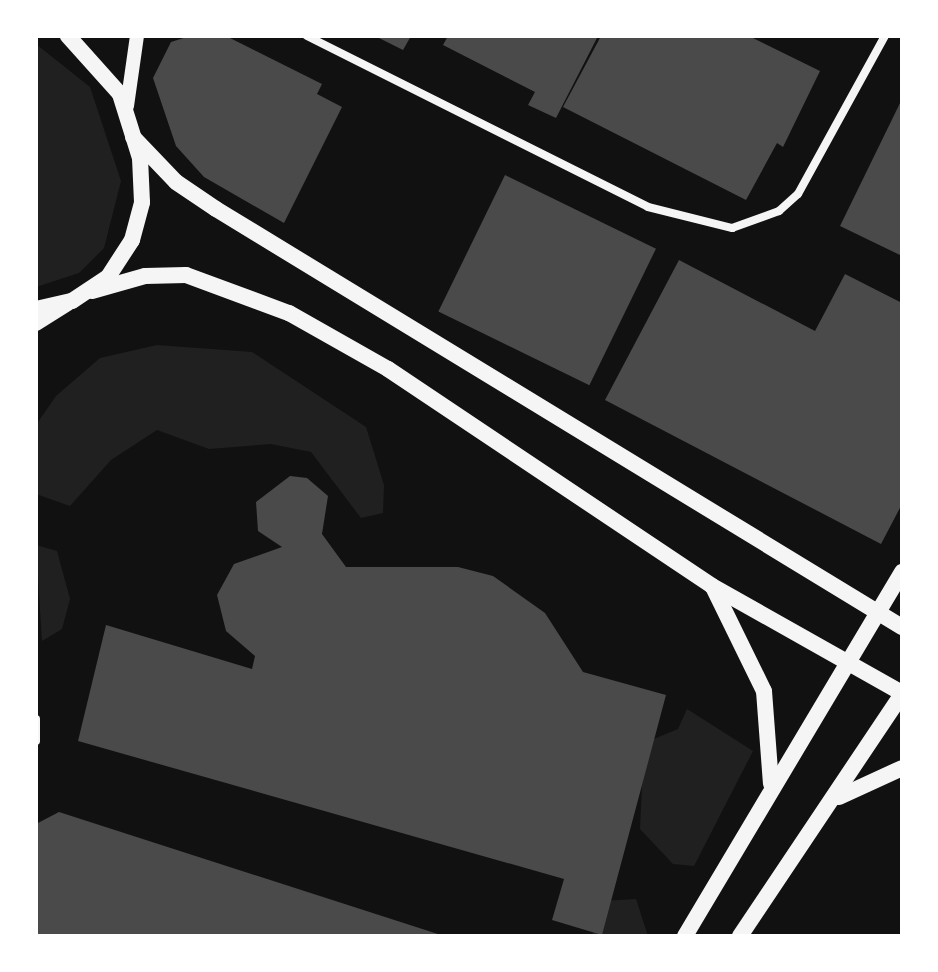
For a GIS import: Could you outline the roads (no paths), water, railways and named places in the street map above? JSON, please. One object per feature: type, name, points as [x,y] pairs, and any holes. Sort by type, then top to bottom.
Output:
[{"type":"main road","points":[[68,36],[108,74],[128,115],[143,180],[139,222],[122,260],[92,291]]},
{"type":"main road","points":[[133,137],[176,182],[216,209],[902,627]]},
{"type":"main road","points":[[36,309],[72,301],[92,291],[145,276],[186,275],[289,313],[388,369],[712,586],[902,694],[834,800],[740,936]]},
{"type":"main road","points":[[685,936],[771,785],[902,572]]},
{"type":"main road","points":[[712,586],[764,691],[771,785]]},
{"type":"main road","points":[[834,800],[902,768]]},
{"type":"street","points":[[128,115],[125,83],[137,36]]},
{"type":"street","points":[[307,36],[648,207],[732,228],[779,211],[798,194],[885,36]]},
{"type":"street","points":[[36,324],[72,301]]},
{"type":"street","points":[[36,719],[36,741]]}]
